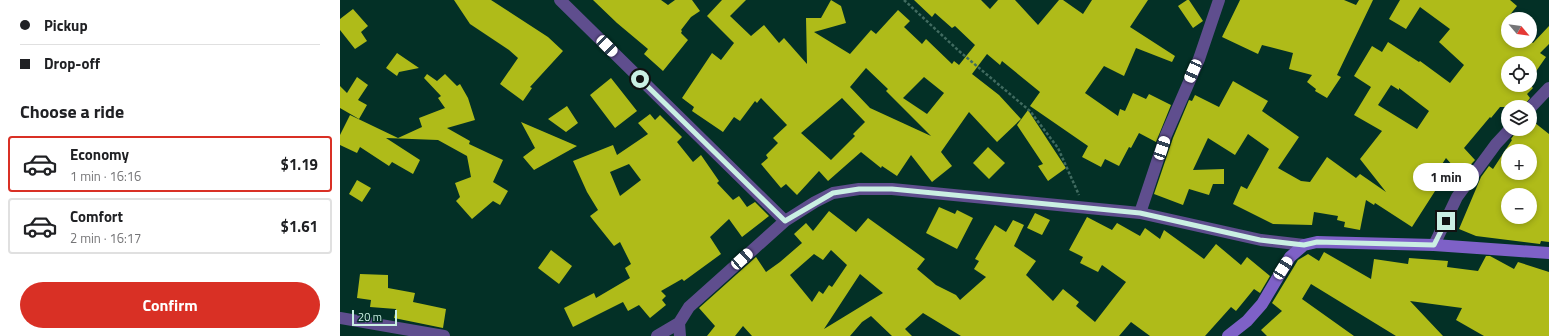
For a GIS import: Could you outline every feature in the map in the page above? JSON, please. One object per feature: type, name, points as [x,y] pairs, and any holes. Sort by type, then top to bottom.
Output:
[{"type":"main road","points":[[1233,335],[1262,304],[1290,257],[1304,245],[1317,242],[1434,245],[1549,253]]},
{"type":"street","points":[[560,0],[785,221]]},
{"type":"street","points":[[1140,213],[1166,134],[1199,59],[1219,0]]},
{"type":"street","points":[[1537,101],[1549,88]]},
{"type":"street","points":[[1434,245],[1457,197],[1503,136]]},
{"type":"street","points":[[656,336],[679,323],[689,307],[785,221],[833,193],[859,189],[892,189],[1140,213],[1260,240],[1304,245]]},
{"type":"street","points":[[340,318],[444,336]]},
{"type":"street","points":[[679,323],[680,336]]},
{"type":"path","points":[[904,0],[959,51],[1030,111],[1058,148],[1085,208]]},
{"type":"building","points":[[454,0],[491,0],[548,37],[563,51],[530,87],[532,88],[523,101],[500,84],[518,58],[509,50],[470,24]]},
{"type":"building","points":[[593,0],[661,0],[668,5],[675,0],[692,0],[700,11],[691,17],[681,30],[681,33],[688,40],[663,71],[644,54],[648,49],[617,23]]},
{"type":"building","points":[[722,0],[746,0],[730,16],[751,36],[764,25],[779,43],[784,38],[807,64],[806,18],[821,18],[831,0],[841,6],[846,23],[814,32],[850,54],[871,30],[876,34],[898,10],[910,21],[904,27],[922,44],[926,39],[952,64],[954,61],[959,65],[975,45],[955,26],[952,28],[935,13],[932,17],[914,0],[981,0],[990,9],[998,0],[1015,0],[1038,25],[1059,0],[1063,0],[1083,14],[1092,0],[1148,0],[1130,27],[1175,56],[1172,62],[1136,48],[1124,76],[1104,66],[1085,93],[1118,116],[1120,109],[1125,111],[1133,93],[1146,99],[1149,94],[1171,105],[1156,142],[1139,133],[1131,148],[1129,147],[1119,166],[1105,159],[1101,167],[1082,157],[1088,146],[1030,106],[1040,92],[1002,61],[1000,65],[987,54],[972,74],[999,95],[1021,119],[997,142],[969,112],[941,152],[952,166],[932,182],[911,155],[897,176],[882,166],[881,168],[861,152],[828,181],[819,171],[797,195],[786,184],[781,188],[761,164],[768,158],[766,155],[778,143],[773,138],[787,125],[761,98],[757,103],[755,101],[740,121],[734,117],[723,132],[692,111],[694,107],[682,98],[712,53],[721,60],[734,43],[707,16]],"holes":[[[866,68],[888,89],[886,91],[931,136],[870,108],[850,87]],[[924,77],[944,93],[927,114],[903,98]],[[842,98],[865,122],[853,134],[855,136],[831,160],[801,133]]]},
{"type":"building","points":[[1189,0],[1203,21],[1193,28],[1178,6]]},
{"type":"building","points":[[1240,0],[1344,0],[1356,5],[1359,0],[1373,0],[1337,75],[1341,77],[1327,98],[1315,91],[1316,89],[1307,82],[1312,75],[1289,69],[1293,53],[1262,45],[1258,54],[1222,37]]},
{"type":"building","points":[[1400,0],[1510,0],[1517,6],[1512,12],[1501,12],[1501,48],[1537,48],[1537,39],[1549,26],[1549,44],[1540,53],[1546,57],[1537,70],[1537,56],[1501,56],[1501,92],[1529,92],[1527,94],[1530,98],[1528,100],[1501,100],[1501,107],[1491,118],[1490,117],[1464,148],[1475,160],[1461,175],[1446,158],[1429,184],[1437,188],[1412,227],[1375,203],[1374,205],[1366,200],[1360,230],[1344,227],[1345,222],[1337,220],[1338,216],[1314,212],[1312,225],[1273,224],[1233,204],[1241,186],[1247,189],[1269,149],[1248,134],[1235,155],[1208,138],[1193,170],[1224,169],[1224,184],[1213,184],[1209,195],[1189,189],[1183,205],[1154,194],[1173,138],[1189,100],[1192,101],[1195,95],[1219,107],[1233,81],[1268,101],[1262,111],[1299,137],[1278,168],[1301,181],[1310,182],[1327,157],[1356,178],[1360,174],[1386,192],[1360,159],[1382,131],[1354,115],[1371,87],[1354,76],[1372,46],[1382,52],[1388,42],[1419,62],[1420,61],[1450,83],[1464,65],[1439,42],[1450,29],[1420,7],[1406,29],[1389,19]],"holes":[[[1391,85],[1399,90],[1399,88],[1429,111],[1417,129],[1378,105]]]},
{"type":"building","points":[[353,9],[368,26],[361,32],[367,41],[355,49],[340,30],[340,19]]},
{"type":"building","points":[[397,53],[419,68],[399,72],[397,76],[386,68]]},
{"type":"building","points":[[427,74],[437,81],[445,74],[457,86],[460,84],[468,98],[475,120],[447,128],[470,141],[469,144],[503,160],[493,182],[508,191],[500,205],[493,201],[472,219],[456,201],[460,197],[455,183],[471,177],[467,156],[438,140],[386,138],[420,160],[413,174],[392,162],[389,166],[360,147],[357,153],[340,145],[340,135],[350,115],[398,138],[422,127],[419,118],[445,108],[438,98],[441,96],[424,78]]},
{"type":"building","points":[[357,77],[368,85],[358,100],[367,105],[359,119],[340,108],[340,86],[347,93]]},
{"type":"building","points":[[611,78],[637,111],[615,128],[590,95]]},
{"type":"building","points":[[567,106],[578,123],[566,132],[548,119]]},
{"type":"building","points":[[1028,110],[1066,168],[1048,181],[1038,166],[1043,164],[1017,125]]},
{"type":"building","points":[[650,114],[655,120],[660,115],[682,137],[677,142],[693,162],[701,155],[719,181],[717,183],[733,200],[739,196],[747,207],[755,202],[769,216],[742,237],[729,219],[710,237],[721,254],[684,281],[682,279],[661,291],[666,296],[662,300],[666,305],[650,318],[639,305],[628,311],[623,302],[573,327],[564,308],[594,293],[596,298],[630,278],[625,268],[631,264],[620,242],[614,246],[590,216],[598,210],[587,192],[573,161],[613,145],[617,155],[648,134],[638,123]],"holes":[[[629,164],[641,180],[620,196],[610,172]]]},
{"type":"building","points":[[521,122],[577,146],[534,170],[523,157],[535,148]]},
{"type":"building","points":[[1537,125],[1549,134],[1549,242],[1541,241],[1540,244],[1476,236],[1459,229],[1481,177],[1489,166],[1493,169],[1501,157],[1501,180],[1537,180],[1537,144],[1509,144],[1512,140],[1511,139],[1513,136],[1537,136]]},
{"type":"building","points":[[988,147],[1005,163],[989,179],[973,163]]},
{"type":"building","points":[[357,180],[371,188],[362,202],[349,194]]},
{"type":"building","points":[[939,207],[955,214],[957,210],[973,218],[957,249],[926,233]]},
{"type":"building","points":[[829,211],[856,232],[868,218],[925,259],[917,269],[936,285],[956,295],[960,300],[986,277],[974,269],[979,261],[975,259],[995,225],[1006,232],[1013,220],[1024,225],[1014,246],[1036,261],[1026,275],[1053,301],[1063,289],[1079,302],[1076,306],[1095,322],[1126,282],[1102,265],[1098,272],[1080,263],[1083,257],[1069,250],[1087,217],[1112,230],[1117,223],[1140,236],[1145,228],[1160,239],[1164,230],[1204,259],[1216,244],[1241,265],[1247,257],[1270,276],[1260,293],[1254,289],[1236,311],[1231,307],[1205,336],[1150,336],[1131,322],[1119,336],[961,336],[923,313],[905,329],[912,336],[892,336],[871,316],[862,322],[850,336],[752,336],[743,326],[735,336],[707,336],[715,326],[699,308],[756,257],[766,272],[780,262],[802,243],[794,234],[806,223],[813,231]],"holes":[[[831,250],[847,265],[832,287],[829,285],[823,294],[819,291],[812,302],[790,275],[814,254],[823,260]],[[860,274],[883,293],[824,329]]]},
{"type":"building","points":[[1035,213],[1050,220],[1042,235],[1027,228]]},
{"type":"building","points":[[551,250],[572,266],[559,284],[538,268]]},
{"type":"building","points":[[1324,252],[1371,279],[1374,259],[1408,264],[1409,258],[1448,261],[1447,267],[1478,271],[1486,256],[1490,256],[1514,269],[1518,262],[1549,272],[1549,336],[1484,336],[1456,320],[1462,308],[1410,301],[1443,336],[1396,336],[1311,284],[1302,299],[1354,336],[1267,336],[1261,330],[1282,311],[1272,303],[1298,260],[1308,254],[1319,261]]},
{"type":"building","points":[[360,274],[388,275],[388,288],[415,293],[413,302],[446,309],[443,328],[394,318],[396,309],[370,307],[371,300],[357,298]]},
{"type":"route","points":[[640,79],[785,221],[815,202],[833,193],[859,189],[892,189],[1140,213],[1260,240],[1304,245],[1317,242],[1434,245],[1446,221]]}]
